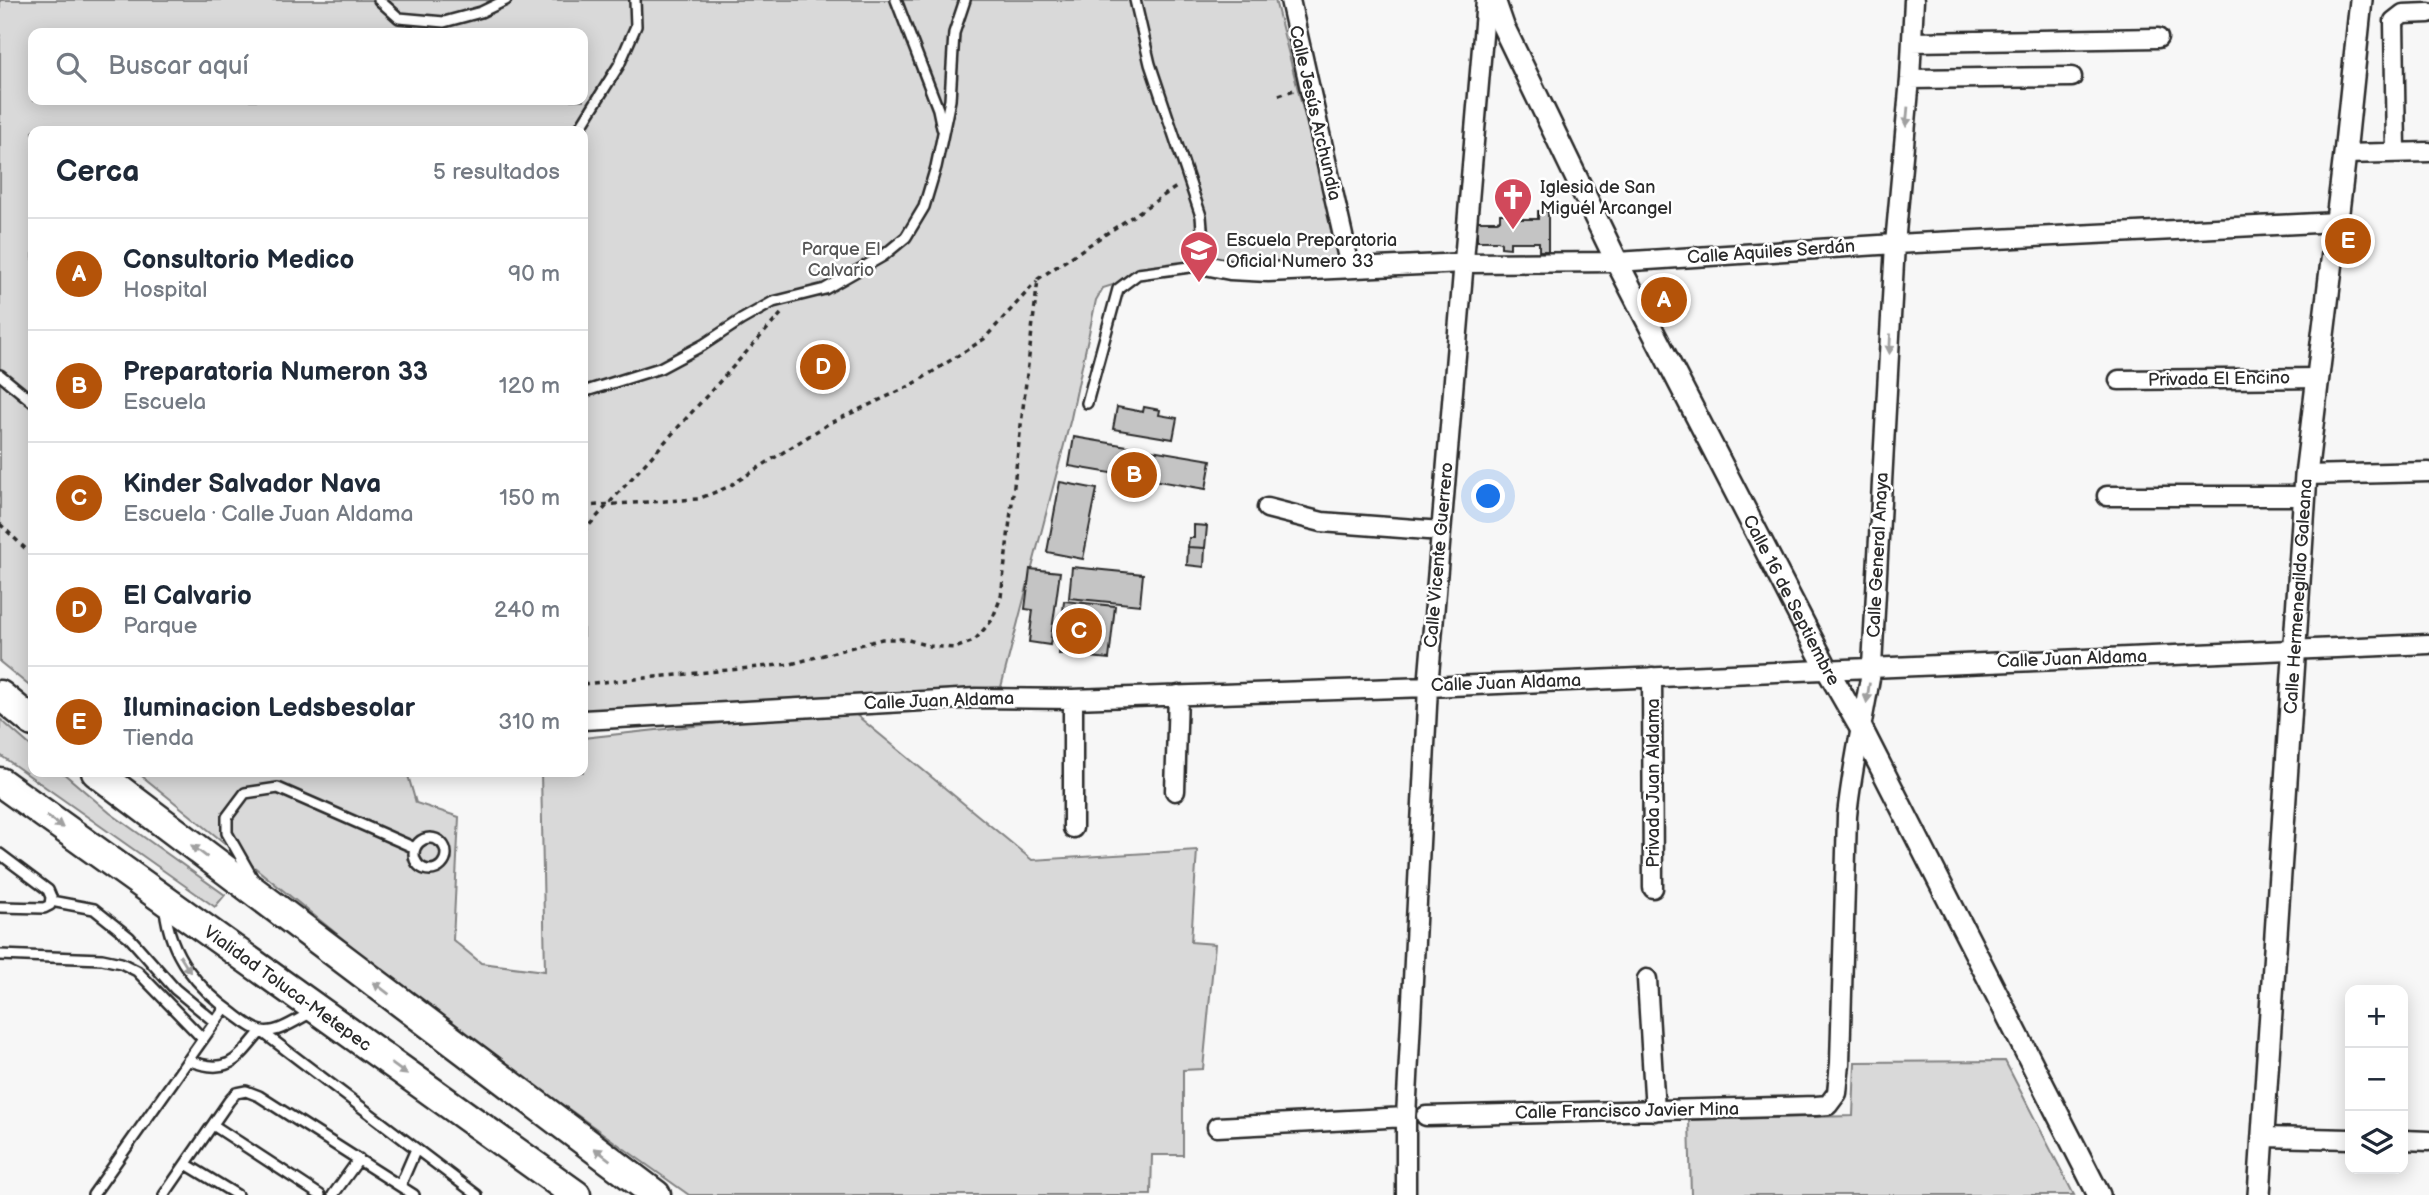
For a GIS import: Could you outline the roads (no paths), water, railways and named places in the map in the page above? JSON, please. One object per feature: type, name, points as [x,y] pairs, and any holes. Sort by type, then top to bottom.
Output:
[{"type":"highway","points":[[0,695],[28,718]]},
{"type":"highway","points":[[103,777],[656,1195]]},
{"type":"highway","name":"Vialidad Toluca-Metepec","points":[[0,782],[563,1191]]},
{"type":"street","name":"Calle Jesús Archundia","points":[[1290,0],[1350,267]]},
{"type":"street","name":"Calle Vicente Guerrero","points":[[1406,1195],[1406,1117],[1428,687],[1486,0]]},
{"type":"street","name":"Calle 16 de Septiembre","points":[[1494,0],[1503,26],[1617,262],[1827,668],[1862,730],[2099,1195]]},
{"type":"street","name":"Calle General Anaya","points":[[1828,1105],[1837,1093],[1840,1063],[1847,816],[1871,666],[1895,244],[1910,79],[1914,0]]},
{"type":"street","name":"Calle Hermenegildo Galeana","points":[[2259,1195],[2305,485],[2361,0]]},
{"type":"street","points":[[2396,151],[2394,21],[2403,14],[2429,13]]},
{"type":"street","points":[[1912,42],[2158,38]]},
{"type":"street","points":[[1910,79],[2072,77]]},
{"type":"street","points":[[2345,154],[2429,152]]},
{"type":"street","name":"Calle Aquiles Serdán","points":[[1205,265],[1243,272],[1464,263],[1617,262],[1895,244],[2337,222]]},
{"type":"street","name":"Privada El Encino","points":[[2119,380],[2318,378]]},
{"type":"street","points":[[2107,496],[2305,485],[2429,472]]},
{"type":"street","points":[[1267,508],[1322,522],[1441,531]]},
{"type":"street","name":"Calle Juan Aldama","points":[[588,720],[936,699],[1073,699],[1428,687],[2429,644]]},
{"type":"street","name":"Privada Juan Aldama","points":[[1652,677],[1653,888]]},
{"type":"street","points":[[1175,791],[1178,695]]},
{"type":"street","points":[[1073,699],[1073,828]]},
{"type":"street","points":[[1647,979],[1655,1111]]},
{"type":"street","name":"Calle Francisco Javier Mina","points":[[1426,1116],[1828,1105]]},
{"type":"street","points":[[1217,1127],[1406,1117]]},
{"type":"street","points":[[2263,1137],[2345,1139]]},
{"type":"street","points":[[2408,1140],[2429,1141]]},
{"type":"lane","points":[[379,0],[399,18],[444,22],[481,12],[506,0]]},
{"type":"lane","points":[[581,126],[619,65],[636,26],[635,0]]},
{"type":"lane","points":[[896,0],[938,109],[944,133]]},
{"type":"lane","points":[[588,389],[660,368],[773,302],[825,289],[883,256],[906,237],[924,206],[936,167],[950,100],[954,33],[965,0]]},
{"type":"lane","points":[[1087,403],[1118,289],[1138,274],[1205,265],[1201,216],[1150,64],[1135,0]]},
{"type":"lane","points":[[0,375],[28,398]]},
{"type":"lane","points":[[255,892],[253,878],[227,833],[227,817],[245,793],[278,788],[415,848]]},
{"type":"lane","points":[[0,854],[48,890],[51,901],[50,905],[44,908],[0,907]]},
{"type":"lane","points":[[51,901],[94,909],[130,937],[175,989],[215,1022]]},
{"type":"lane","points":[[164,901],[169,937],[197,983],[225,1008],[261,1031],[477,1195]]},
{"type":"lane","points":[[0,956],[102,958],[121,963],[137,971],[203,1039]]},
{"type":"lane","points":[[93,1195],[225,1008]]},
{"type":"lane","points":[[188,1060],[208,1068],[226,1064],[237,1059],[261,1031],[284,1026],[316,1010]]},
{"type":"lane","points":[[164,1195],[236,1093],[246,1091],[259,1096],[414,1195]]},
{"type":"lane","points":[[213,1125],[320,1195]]},
{"type":"lane","points":[[400,1186],[416,1149]]},
{"type":"lane","points":[[333,1195],[359,1159]]},
{"type":"lane","points":[[186,1164],[237,1195]]},
{"type":"place","name":"Iglesia de San Miguél Arcangel","points":[[1513,231]]},
{"type":"place","name":"Iluminacion Ledsbesolar","points":[[2348,241]]},
{"type":"place","name":"Escuela Preparatoria Oficial Numero 33","points":[[1199,284]]},
{"type":"place","name":"Consultorio Medico","points":[[1664,300]]},
{"type":"place","name":"El Calvario","points":[[823,367]]},
{"type":"place","name":"Preparatoria Numeron 33","points":[[1134,475]]},
{"type":"place","name":"Kinder Salvador Nava","points":[[1079,631]]},
{"type":"park label","name":"Parque El Calvario","points":[[841,259]]}]
